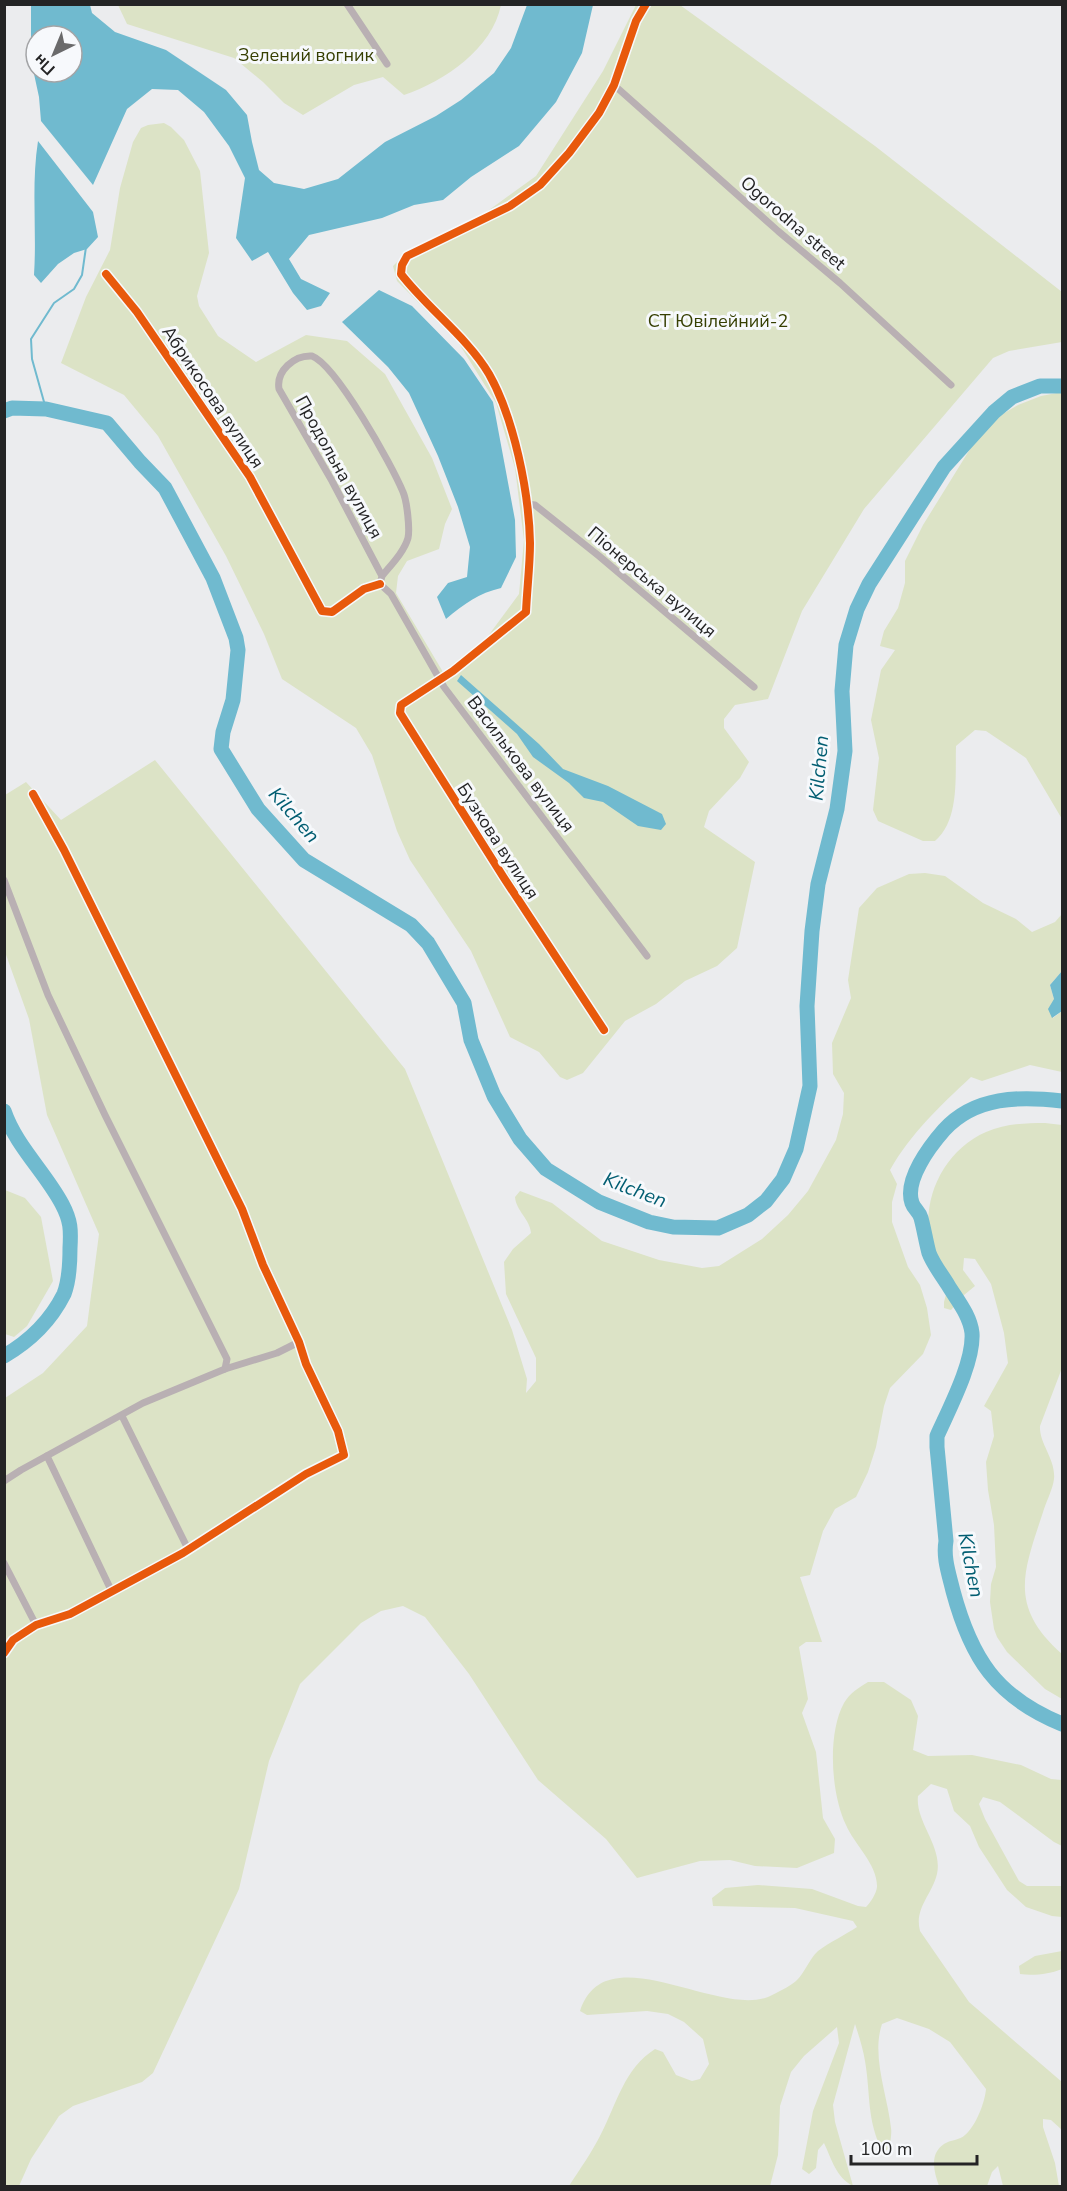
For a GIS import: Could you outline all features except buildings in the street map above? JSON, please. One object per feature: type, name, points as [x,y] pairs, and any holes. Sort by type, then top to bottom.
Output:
[{"type":"street","points":[[347,4],[387,64]]},
{"type":"street","points":[[527,504],[507,413],[488,374],[474,355],[405,280],[401,274],[402,265],[407,256],[510,206],[540,185],[569,153],[599,114],[614,85],[636,21],[646,4]]},
{"type":"street","name":"Ogorodna street","points":[[614,85],[840,283],[951,385]]},
{"type":"street","name":"Абрикосова вулиця","points":[[106,274],[137,312],[250,477],[322,611],[332,612],[381,580]]},
{"type":"street","name":"Продольна вулиця","points":[[307,355],[318,358],[326,366],[371,430],[404,494],[408,537],[381,580],[332,482],[279,389],[277,380],[280,374],[298,357],[307,355]]},
{"type":"street","name":"Бузкова вулиця","points":[[527,504],[530,543],[526,612],[453,671],[401,705],[400,714],[510,888],[604,1030]]},
{"type":"street","name":"Піонерська вулиця","points":[[527,504],[535,506],[599,556],[754,687]]},
{"type":"street","name":"Василькова вулиця","points":[[381,580],[449,694],[647,957]]},
{"type":"street","points":[[4,1653],[13,1640],[36,1625],[70,1614],[112,1592],[188,1549],[306,1474],[344,1455],[338,1431],[263,1265],[242,1209],[64,850],[33,794]]},
{"type":"street","points":[[4,880],[48,995],[136,1179],[224,1353],[227,1363],[225,1369]]},
{"type":"street","points":[[4,1481],[143,1403],[225,1369],[277,1353],[299,1342]]},
{"type":"street","points":[[122,1416],[188,1549]]},
{"type":"street","points":[[47,1456],[112,1592]]},
{"type":"street","points":[[4,1563],[36,1625]]},
{"type":"green space","name":"Зелений вогник","points":[[118,5],[501,5],[488,36],[477,49],[450,72],[435,81],[404,95],[383,77],[354,85],[303,115],[284,103],[234,58],[127,24]]},
{"type":"green space","name":"СT Ювілейний-2","points":[[636,5],[680,5],[875,146],[1062,292],[1062,342],[1009,351],[993,358],[864,509],[802,611],[768,699],[735,705],[724,719],[724,728],[749,762],[740,778],[709,811],[704,827],[755,862],[737,948],[717,966],[685,981],[656,1004],[625,1021],[583,1073],[567,1080],[560,1077],[539,1052],[510,1037],[471,951],[410,860],[397,831],[372,755],[356,728],[282,679],[264,634],[226,556],[158,436],[124,395],[61,363],[86,297],[110,250],[120,188],[133,142],[141,128],[164,123],[184,140],[200,171],[209,253],[197,296],[199,306],[218,336],[256,362],[306,335],[347,341],[385,374],[432,458],[452,509],[445,524],[439,549],[407,561],[398,576],[396,593],[443,672],[488,636],[519,594],[524,540],[515,468],[496,403],[458,342],[397,281],[393,266],[404,255],[485,213],[536,176],[603,71]]},
{"type":"green space","points":[[1062,392],[1062,819],[1026,758],[986,731],[975,730],[956,746],[956,784],[949,822],[935,841],[923,841],[878,821],[873,810],[879,758],[871,720],[881,670],[895,650],[880,646],[884,631],[898,608],[905,583],[905,561],[923,525],[975,441],[994,419],[1018,405],[1041,396]]},
{"type":"green space","points":[[155,760],[405,1069],[512,1330],[527,1379],[526,1393],[536,1381],[536,1358],[506,1294],[504,1262],[513,1249],[531,1233],[515,1197],[520,1191],[552,1203],[602,1241],[659,1260],[702,1268],[719,1266],[762,1239],[788,1215],[808,1191],[836,1140],[843,1114],[844,1093],[833,1074],[832,1043],[851,998],[848,980],[859,908],[877,888],[909,874],[925,873],[945,876],[983,903],[1016,919],[1032,932],[1055,922],[1062,914],[1062,971],[1050,985],[1054,999],[1053,1018],[1062,1011],[1062,1072],[1030,1065],[982,1081],[971,1077],[937,1109],[917,1132],[890,1170],[897,1184],[892,1202],[892,1222],[908,1267],[920,1285],[927,1308],[931,1335],[923,1354],[890,1388],[876,1447],[868,1472],[856,1497],[835,1509],[823,1531],[810,1575],[800,1577],[822,1642],[806,1642],[799,1647],[808,1699],[802,1713],[816,1752],[823,1818],[835,1839],[834,1853],[797,1868],[755,1866],[730,1860],[700,1861],[637,1878],[606,1839],[538,1780],[469,1674],[425,1617],[403,1606],[381,1611],[361,1623],[300,1684],[269,1761],[239,1889],[153,2073],[142,2082],[73,2106],[59,2116],[31,2159],[19,2186],[4,2186],[5,1398],[43,1373],[87,1326],[99,1234],[47,1115],[29,1019],[5,952],[5,795],[26,782],[61,820]]},
{"type":"green space","points":[[1015,1124],[1062,1125],[1062,1368],[1040,1426],[1042,1439],[1053,1465],[1054,1479],[1026,1569],[1025,1586],[1027,1603],[1033,1619],[1062,1654],[1062,1699],[1045,1689],[1007,1652],[994,1629],[990,1602],[991,1584],[996,1567],[994,1525],[986,1462],[994,1436],[991,1411],[984,1406],[1008,1363],[1004,1333],[991,1284],[975,1259],[964,1258],[963,1270],[975,1286],[951,1310],[944,1308],[950,1280],[934,1253],[928,1227],[932,1194],[947,1164],[958,1151],[971,1140],[993,1129]]},
{"type":"green space","points":[[5,1190],[25,1198],[41,1217],[53,1281],[27,1326],[14,1337],[5,1334]]},
{"type":"green space","points":[[868,1682],[884,1682],[911,1700],[918,1716],[913,1750],[928,1756],[972,1755],[1021,1765],[1051,1779],[1062,1780],[1062,1846],[1000,1802],[983,1797],[979,1804],[1019,1881],[1027,1886],[1062,1886],[1062,1917],[1026,1907],[1007,1890],[979,1847],[970,1826],[954,1811],[947,1789],[931,1784],[918,1796],[918,1806],[938,1864],[935,1882],[919,1915],[920,1931],[969,2002],[1062,2082],[1062,2130],[1051,2120],[1043,2119],[1043,2127],[1055,2163],[1059,2186],[1003,2186],[998,2166],[992,2172],[987,2186],[939,2186],[934,2169],[936,2153],[944,2144],[965,2135],[973,2126],[986,2089],[950,2042],[929,2029],[897,2018],[882,2024],[878,2049],[891,2128],[890,2147],[883,2153],[874,2129],[865,2061],[855,2024],[833,2105],[835,2122],[853,2186],[838,2173],[824,2143],[818,2150],[816,2168],[809,2174],[802,2169],[813,2111],[839,2043],[837,2027],[804,2056],[791,2072],[780,2106],[778,2155],[770,2186],[569,2186],[597,2141],[622,2087],[644,2057],[655,2049],[663,2052],[676,2075],[692,2081],[700,2079],[709,2064],[703,2039],[684,2022],[668,2014],[647,2011],[587,2015],[580,2011],[593,1989],[613,1979],[637,1978],[720,1997],[746,2000],[768,1997],[796,1981],[818,1951],[857,1927],[853,1921],[795,1908],[713,1906],[712,1898],[725,1888],[758,1885],[812,1889],[858,1906],[866,1907],[870,1903],[877,1887],[874,1871],[846,1825],[841,1812],[834,1781],[833,1764],[835,1731],[844,1703],[854,1691]]},
{"type":"green space","points":[[1062,1951],[1062,1969],[1041,1974],[1020,1974],[1019,1966],[1035,1956]]},
{"type":"water","points":[[31,5],[90,5],[92,13],[115,32],[166,50],[226,90],[247,115],[259,170],[274,183],[304,189],[338,179],[385,142],[436,116],[461,100],[494,73],[511,48],[527,5],[593,5],[582,53],[556,102],[519,146],[471,177],[443,200],[414,205],[382,218],[309,235],[289,259],[301,279],[330,293],[321,306],[307,310],[293,293],[268,252],[252,261],[236,238],[245,178],[229,146],[204,112],[178,90],[152,89],[127,109],[93,185],[41,121],[36,84],[84,84],[84,24],[31,24]]},
{"type":"water","points":[[38,141],[93,212],[98,237],[87,249],[74,253],[58,264],[41,283],[34,275],[35,175]]},
{"type":"water","points":[[379,290],[412,306],[464,359],[493,402],[515,520],[516,557],[501,588],[472,600],[446,619],[437,597],[448,583],[467,577],[470,547],[458,507],[409,393],[388,367],[342,322]]},
{"type":"water","points":[[461,675],[539,744],[563,769],[608,786],[662,814],[666,824],[661,830],[638,826],[603,802],[584,798],[569,783],[533,757],[517,734],[457,681]]},
{"type":"water","points":[[1062,971],[1062,1011],[1052,1018],[1048,1009],[1054,999],[1050,985]]},
{"type":"waterway","points":[[46,409],[32,359],[31,339],[54,303],[74,289],[82,275],[86,247]]},
{"type":"waterway","name":"Kilchen","points":[[4,411],[12,408],[46,409],[107,423],[165,488],[213,578],[236,638],[238,650],[233,700],[223,732],[221,749],[258,809],[304,860],[411,925],[428,943],[464,1003],[471,1040],[494,1096],[520,1139],[546,1169],[599,1202],[649,1222],[673,1227],[718,1228],[748,1215],[766,1201],[783,1179],[796,1149],[810,1086],[807,1006],[812,931],[818,884],[837,809],[845,751],[842,691],[846,645],[857,609],[869,584],[944,467],[994,412],[1012,397],[1040,386],[1062,386]]},
{"type":"waterway","name":"Kilchen","points":[[1062,1101],[1014,1099],[970,1110],[944,1130],[932,1145],[915,1174],[911,1194],[913,1205],[921,1218],[931,1257],[966,1314],[972,1333],[972,1345],[965,1371],[937,1436],[946,1560],[953,1591],[968,1636],[978,1655],[1003,1688],[1039,1713],[1062,1724]]},
{"type":"waterway","name":"Kilchen","points":[[4,1111],[16,1136],[62,1204],[69,1221],[70,1236],[68,1277],[59,1304],[39,1329],[23,1344],[4,1356]]},
{"type":"cycle path","points":[[604,1030],[504,878],[400,713],[401,705],[453,671],[526,612],[530,560],[529,523],[523,479],[513,433],[498,392],[489,374],[470,348],[401,274],[402,265],[407,256],[510,206],[540,185],[569,153],[599,113],[614,85],[636,21],[646,4]]},
{"type":"cycle path","points":[[106,274],[137,312],[250,477],[322,611],[332,612],[364,589],[380,584]]},
{"type":"cycle path","points":[[4,1653],[13,1640],[36,1625],[70,1614],[183,1553],[306,1474],[344,1455],[338,1431],[263,1265],[242,1209],[64,850],[33,794]]}]
